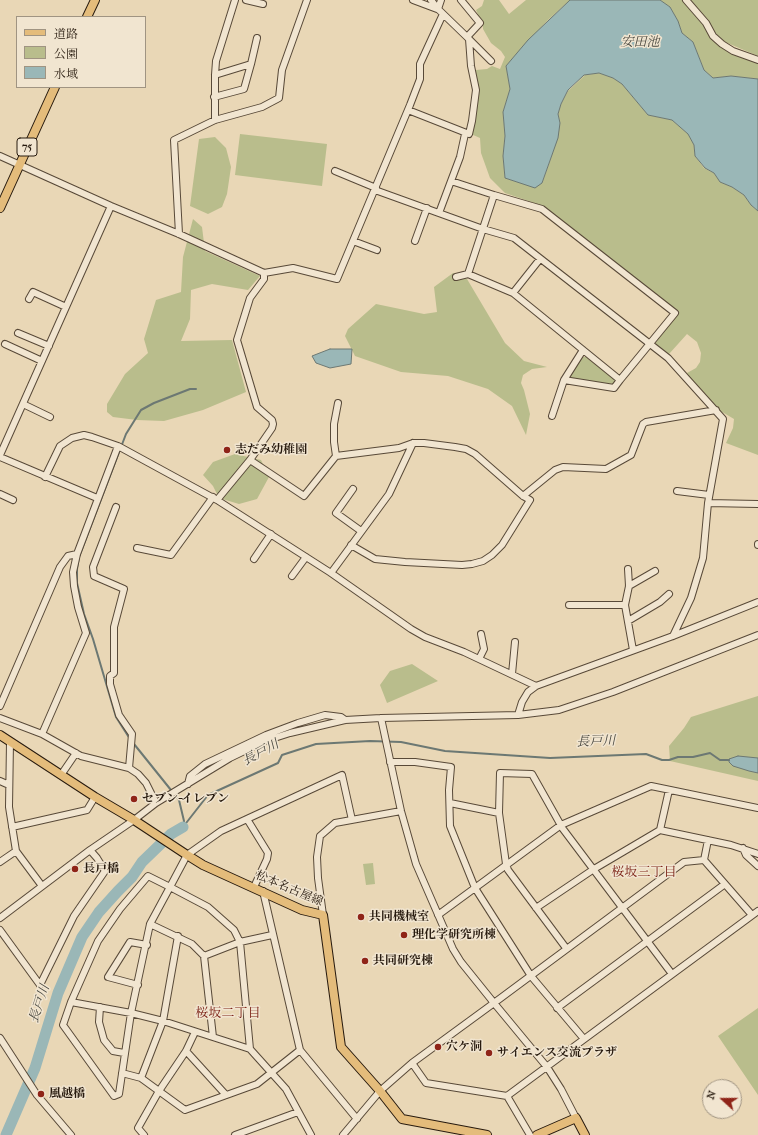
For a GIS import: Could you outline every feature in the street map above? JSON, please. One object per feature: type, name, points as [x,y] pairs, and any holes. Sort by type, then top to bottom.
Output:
[{"type":"main road","points":[[87,16],[95,0]]},
{"type":"main road","name":"75","points":[[0,208],[55,88]]},
{"type":"main road","name":"松本名古屋線","points":[[0,735],[203,865],[302,910],[323,915],[341,1047],[380,1091],[402,1119],[487,1135]]},
{"type":"main road","points":[[537,1135],[576,1118],[585,1135]]},
{"type":"street","points":[[215,120],[214,97],[216,61],[235,0]]},
{"type":"street","points":[[246,0],[263,4]]},
{"type":"street","points":[[179,234],[174,140],[215,120],[262,107],[278,98],[282,70],[307,0]]},
{"type":"street","points":[[413,0],[441,11]]},
{"type":"street","points":[[431,0],[491,61]]},
{"type":"street","points":[[0,156],[111,206],[179,234],[264,273],[293,268],[337,279],[420,79],[420,64],[441,11],[441,0]]},
{"type":"street","points":[[408,110],[465,134],[469,134],[476,90],[471,66],[468,38],[480,22],[461,0]]},
{"type":"street","points":[[686,0],[706,23],[713,36],[722,44],[733,51],[758,60]]},
{"type":"street","points":[[214,97],[244,89],[257,38]]},
{"type":"street","points":[[215,75],[251,64]]},
{"type":"street","points":[[439,213],[460,157],[465,134]]},
{"type":"street","points":[[335,172],[439,213],[483,229],[514,238],[668,358],[723,419],[709,495],[703,558],[691,598],[673,636]]},
{"type":"street","points":[[451,181],[542,209],[675,313],[614,388],[564,380]]},
{"type":"street","points":[[468,274],[494,195]]},
{"type":"street","points":[[97,498],[45,477],[0,456],[111,206]]},
{"type":"street","points":[[414,241],[427,208]]},
{"type":"street","points":[[353,241],[377,250]]},
{"type":"street","points":[[513,293],[540,259]]},
{"type":"street","points":[[137,548],[171,555],[215,499],[250,460],[272,428],[272,420],[257,407],[237,340],[250,298],[264,279],[264,273]]},
{"type":"street","points":[[456,277],[468,274],[513,293],[620,380]]},
{"type":"street","points":[[30,299],[33,292],[66,307]]},
{"type":"street","points":[[18,333],[49,346]]},
{"type":"street","points":[[5,344],[42,361]]},
{"type":"street","points":[[552,416],[564,380],[583,350]]},
{"type":"street","points":[[336,456],[334,424],[338,403]]},
{"type":"street","points":[[23,404],[50,417]]},
{"type":"street","points":[[523,496],[555,470],[563,466],[606,469],[631,454],[643,424],[646,422],[716,410]]},
{"type":"street","points":[[45,477],[60,446],[72,438],[84,436],[92,437],[121,448],[215,499],[271,534],[331,573],[411,630],[479,659],[536,686]]},
{"type":"street","points":[[250,460],[304,496],[336,456],[399,448],[413,443],[424,443],[466,449],[474,454],[523,496],[530,500],[502,545],[492,556],[483,561],[472,564],[454,565],[375,559],[351,544]]},
{"type":"street","points":[[331,573],[389,494],[413,443]]},
{"type":"street","points":[[42,734],[86,633],[78,607],[73,572],[77,554],[97,498],[121,448]]},
{"type":"street","points":[[354,489],[336,513],[361,531]]},
{"type":"street","points":[[677,491],[709,495]]},
{"type":"street","points":[[0,494],[13,500]]},
{"type":"street","points":[[708,503],[758,504]]},
{"type":"street","points":[[116,507],[93,567],[94,576],[124,589],[114,627],[114,673],[110,676],[110,684],[119,715],[132,734],[129,768]]},
{"type":"street","points":[[254,559],[271,534]]},
{"type":"street","points":[[0,706],[60,566],[68,556],[77,554]]},
{"type":"street","points":[[292,576],[306,557]]},
{"type":"street","points":[[628,569],[629,586],[625,605],[633,650]]},
{"type":"street","points":[[629,586],[655,571]]},
{"type":"street","points":[[628,621],[660,602],[669,594]]},
{"type":"street","points":[[518,715],[522,702],[528,692],[536,686],[673,636],[758,602]]},
{"type":"street","points":[[569,605],[625,605]]},
{"type":"street","points":[[479,659],[484,649],[480,634]]},
{"type":"street","points":[[0,918],[90,850],[156,803],[230,758],[265,741],[290,733],[345,720],[518,715],[559,710],[613,692],[758,635]]},
{"type":"street","points":[[512,674],[515,642]]},
{"type":"street","points":[[188,784],[190,776],[205,764],[266,735],[325,715],[341,717],[345,720]]},
{"type":"street","points":[[0,718],[42,734],[76,753],[129,768],[138,774],[146,783],[156,803]]},
{"type":"street","points":[[381,718],[401,811],[416,864],[438,915],[461,962],[547,1067],[561,1089],[576,1118]]},
{"type":"street","points":[[10,742],[9,807],[16,851],[42,886]]},
{"type":"street","points":[[61,775],[76,753]]},
{"type":"street","points":[[390,762],[415,762],[451,767],[450,826],[475,888],[531,976],[584,1039]]},
{"type":"street","points":[[566,948],[508,870],[499,813],[500,773],[532,774],[562,829],[594,869],[646,942],[672,974]]},
{"type":"street","points":[[250,1049],[240,942],[234,930],[208,907],[170,887],[148,876],[120,909],[98,941],[71,1002],[63,1025],[114,1096],[119,1094],[131,1013],[147,945],[150,924],[170,887],[187,856],[222,832],[247,819],[342,776],[352,820]]},
{"type":"street","points":[[0,781],[9,785]]},
{"type":"street","points":[[438,915],[561,825],[651,786],[758,808]]},
{"type":"street","points":[[660,830],[669,790]]},
{"type":"street","points":[[12,827],[87,810],[95,797]]},
{"type":"street","points":[[450,803],[499,813]]},
{"type":"street","points":[[323,915],[317,857],[320,836],[335,824],[401,811]]},
{"type":"street","points":[[247,819],[268,853],[267,859],[254,887]]},
{"type":"street","points":[[536,908],[594,869],[660,830],[743,848],[758,854]]},
{"type":"street","points":[[704,860],[708,840]]},
{"type":"street","points":[[743,848],[746,855],[758,866]]},
{"type":"street","points":[[0,930],[40,984],[74,916],[104,871],[97,858],[90,850]]},
{"type":"street","points":[[0,862],[16,851]]},
{"type":"street","points":[[704,860],[752,915]]},
{"type":"street","points":[[343,1135],[380,1091],[412,1064],[531,976],[566,948],[684,862],[704,860]]},
{"type":"street","points":[[557,1008],[725,884]]},
{"type":"street","points":[[263,891],[272,935],[300,1050],[357,1119]]},
{"type":"street","points":[[412,1064],[426,1083],[507,1096],[758,910]]},
{"type":"street","points":[[150,924],[178,936],[192,944],[204,956],[213,1038]]},
{"type":"street","points":[[204,956],[240,942],[272,935]]},
{"type":"street","points":[[141,1078],[163,1021],[178,936]]},
{"type":"street","points":[[138,985],[108,977],[130,942],[147,945]]},
{"type":"street","points":[[71,1002],[131,1013],[163,1021],[250,1049],[286,1089],[311,1135]]},
{"type":"street","points":[[100,1007],[99,1022],[104,1040],[113,1051],[124,1053]]},
{"type":"street","points":[[144,1135],[138,1128],[159,1091],[186,1051],[195,1032]]},
{"type":"street","points":[[0,1038],[36,1094],[71,1135]]},
{"type":"street","points":[[122,1073],[141,1078],[185,1110],[257,1084],[300,1050]]},
{"type":"street","points":[[186,1051],[226,1095]]},
{"type":"street","points":[[507,1096],[530,1135]]},
{"type":"street","points":[[235,1135],[298,1112]]},
{"type":"green space","points":[[484,0],[499,0],[509,14],[526,0],[570,0],[548,20],[506,66],[510,89],[503,112],[505,136],[503,156],[505,178],[517,182],[542,183],[551,158],[560,123],[558,114],[561,104],[568,91],[585,75],[599,73],[613,78],[622,84],[648,115],[672,120],[688,134],[694,145],[695,156],[704,168],[714,173],[720,182],[732,187],[744,195],[751,205],[758,211],[758,455],[726,443],[733,428],[734,419],[707,403],[694,392],[687,382],[687,373],[696,368],[700,362],[701,353],[697,342],[687,334],[669,354],[656,345],[656,342],[679,312],[543,206],[505,193],[490,178],[481,153],[480,138],[471,134],[474,73],[476,70],[487,69],[492,66],[500,69],[505,57],[501,51],[491,43],[483,29],[483,25],[476,10],[482,6]]},
{"type":"green space","points":[[660,0],[682,0],[728,51],[758,63],[758,79],[731,76],[713,78],[704,70],[693,42],[682,33],[678,21],[670,7]]},
{"type":"green space","points":[[689,0],[758,0],[758,56],[725,42],[716,36]]},
{"type":"green space","points":[[240,134],[327,144],[322,186],[235,175]]},
{"type":"green space","points":[[215,137],[226,148],[231,167],[227,194],[222,207],[208,214],[190,206],[199,139]]},
{"type":"green space","points":[[193,219],[202,227],[205,251],[260,276],[248,290],[212,284],[191,290],[190,319],[181,341],[232,340],[246,392],[203,410],[164,421],[113,417],[107,412],[107,404],[125,374],[148,353],[144,339],[156,300],[181,292],[183,257]]},
{"type":"green space","points":[[453,273],[467,279],[505,343],[524,361],[547,367],[532,369],[523,375],[521,383],[530,414],[526,435],[512,406],[488,389],[448,376],[401,372],[355,356],[345,336],[348,329],[376,304],[424,314],[437,312],[434,287]]},
{"type":"green space","points":[[583,357],[587,357],[616,379],[614,384],[568,380],[567,378]]},
{"type":"green space","points":[[235,454],[261,460],[269,477],[257,499],[239,504],[219,498],[213,486],[203,475],[213,462]]},
{"type":"green space","points":[[412,664],[438,681],[387,703],[380,685],[390,671]]},
{"type":"green space","points":[[758,696],[758,781],[670,761],[669,746],[691,717]]},
{"type":"green space","points":[[373,863],[375,884],[366,885],[363,864]]},
{"type":"green space","points":[[758,1008],[758,1095],[718,1036]]},
{"type":"water","name":"安田池","points":[[570,0],[660,0],[670,7],[678,21],[682,33],[693,42],[704,70],[713,78],[731,76],[758,79],[758,211],[751,205],[744,195],[732,187],[720,182],[714,173],[705,168],[695,156],[694,145],[688,134],[672,120],[648,115],[622,84],[613,78],[599,73],[584,75],[568,90],[558,114],[560,123],[558,138],[542,183],[535,188],[505,178],[503,156],[505,136],[503,112],[510,89],[506,66],[528,40]]},
{"type":"water","points":[[330,349],[352,349],[351,364],[330,368],[316,363],[312,356]]},
{"type":"water","points":[[738,756],[758,758],[758,773],[733,766],[729,762],[729,759]]},
{"type":"waterway","points":[[130,739],[116,717],[84,614],[77,583],[79,557],[126,434],[141,410],[154,403],[190,389],[196,389]]},
{"type":"waterway","name":"長戸川","points":[[183,827],[208,795],[278,763],[282,755],[316,744],[370,741],[401,742],[445,751],[550,758],[646,754],[662,760],[669,760],[678,757],[693,757],[710,753],[720,760],[729,760]]},
{"type":"waterway","points":[[134,744],[179,800],[184,821],[183,827]]},
{"type":"waterway","name":"長戸川","points":[[6,1135],[35,1068],[58,993],[82,937],[99,912],[132,877],[142,862],[171,834],[183,827]]},
{"type":"place","name":"志だみ幼稚園","points":[[227,450]]},
{"type":"place","name":"セブン-イレブン","points":[[134,799]]},
{"type":"place","name":"長戸橋","points":[[75,869]]},
{"type":"place","name":"共同機械室","points":[[361,917]]},
{"type":"place","name":"理化学研究所棟","points":[[404,935]]},
{"type":"place","name":"共同研究棟","points":[[365,961]]},
{"type":"place","name":"穴ケ洞","points":[[438,1047]]},
{"type":"place","name":"サイエンス交流プラザ","points":[[489,1053]]},
{"type":"place","name":"風越橋","points":[[41,1094]]},
{"type":"district","name":"桜坂三丁目","points":[[644,873]]},
{"type":"district","name":"桜坂二丁目","points":[[228,1014]]}]
